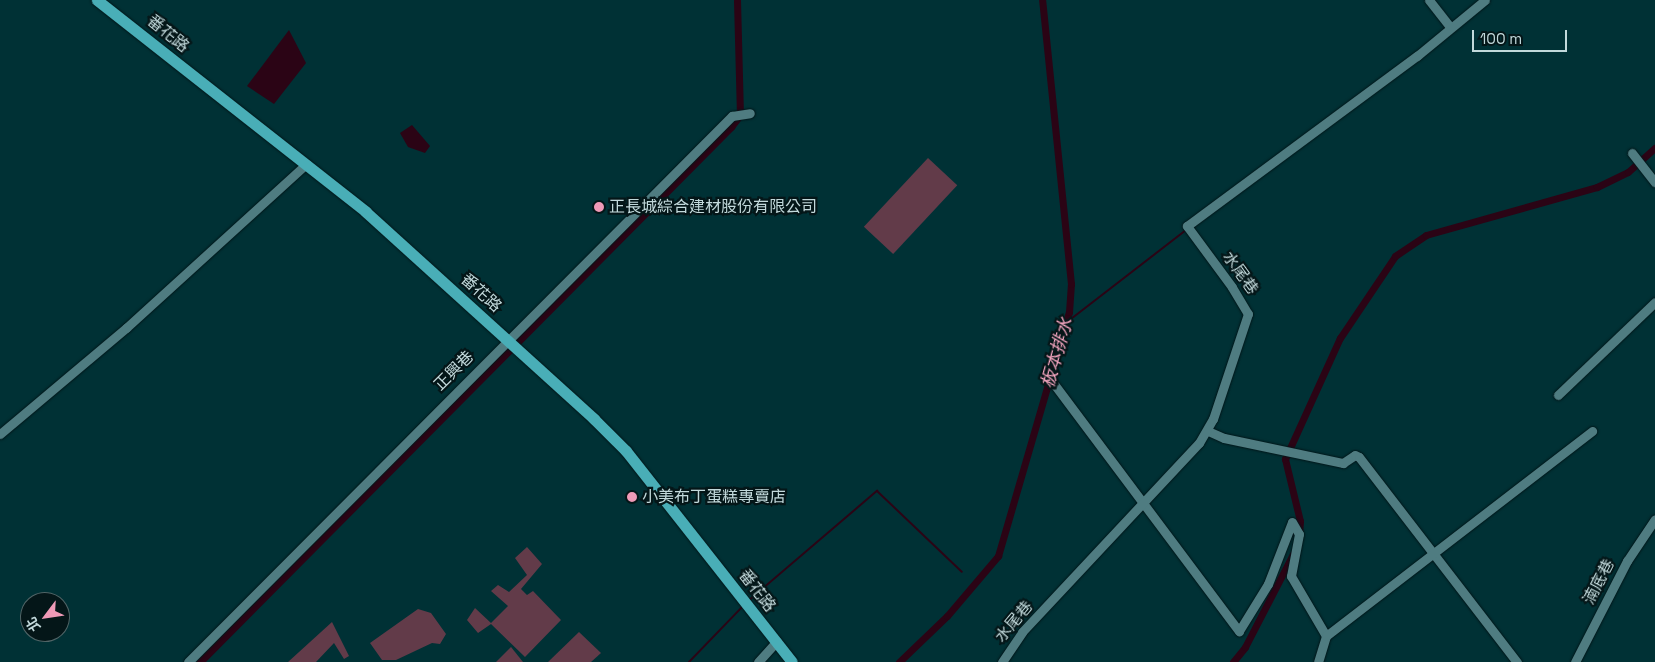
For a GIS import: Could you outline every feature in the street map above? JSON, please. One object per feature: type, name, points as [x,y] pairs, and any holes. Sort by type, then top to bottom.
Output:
[{"type":"main road","name":"番花路","points":[[97,0],[373,218],[626,451],[792,662]]},
{"type":"street","points":[[1429,0],[1450,28]]},
{"type":"street","name":"水尾巷","points":[[1002,662],[1022,632],[1208,431],[1248,314],[1247,308],[1187,226],[1354,103],[1485,0]]},
{"type":"street","name":"正興巷","points":[[188,662],[732,116],[750,112]]},
{"type":"street","points":[[1632,153],[1655,182]]},
{"type":"street","points":[[0,434],[126,328],[306,164]]},
{"type":"street","points":[[1558,395],[1655,302]]},
{"type":"street","points":[[1054,384],[1240,630],[1268,584],[1292,522],[1299,534],[1291,576],[1326,636]]},
{"type":"street","points":[[1208,431],[1224,438],[1343,463],[1354,455],[1359,457],[1517,662]]},
{"type":"street","points":[[1318,662],[1326,636],[1592,431]]},
{"type":"street","name":"湳底巷","points":[[1575,662],[1627,561],[1655,519]]},
{"type":"street","points":[[758,662],[777,641]]},
{"type":"shaded area","points":[[289,30],[306,63],[274,104],[247,86]]},
{"type":"shaded area","points":[[412,125],[430,146],[425,153],[408,147],[400,133]]},
{"type":"shaded area","points":[[928,158],[957,185],[893,254],[864,227]]},
{"type":"shaded area","points":[[527,547],[542,564],[521,589],[527,595],[533,591],[561,620],[525,657],[491,624],[478,633],[467,620],[475,608],[491,623],[508,606],[491,591],[498,585],[509,592],[527,575],[515,558]]},
{"type":"shaded area","points":[[418,609],[431,613],[446,634],[440,644],[432,643],[396,660],[382,660],[370,643]]},
{"type":"shaded area","points":[[332,622],[349,656],[344,659],[334,643],[316,662],[288,662]]},
{"type":"shaded area","points":[[579,632],[601,653],[591,662],[548,662]]},
{"type":"shaded area","points":[[511,647],[523,662],[496,662]]},
{"type":"waterway","points":[[200,662],[731,127],[740,115],[737,0]]},
{"type":"waterway","name":"板本排水","points":[[899,662],[947,616],[998,556],[1069,312],[1071,284],[1042,0]]},
{"type":"waterway","points":[[1299,535],[1300,521],[1285,459],[1340,338],[1395,256],[1426,235],[1597,187],[1628,172],[1655,148]]},
{"type":"waterway","points":[[1067,322],[1186,230]]},
{"type":"waterway","points":[[748,601],[877,491],[962,572]]},
{"type":"waterway","points":[[1233,662],[1245,647],[1293,554]]},
{"type":"waterway","points":[[689,662],[743,606]]},
{"type":"place","name":"正長城綜合建材股份有限公司","points":[[599,207]]},
{"type":"place","name":"小美布丁蛋糕專賣店","points":[[632,497]]}]
